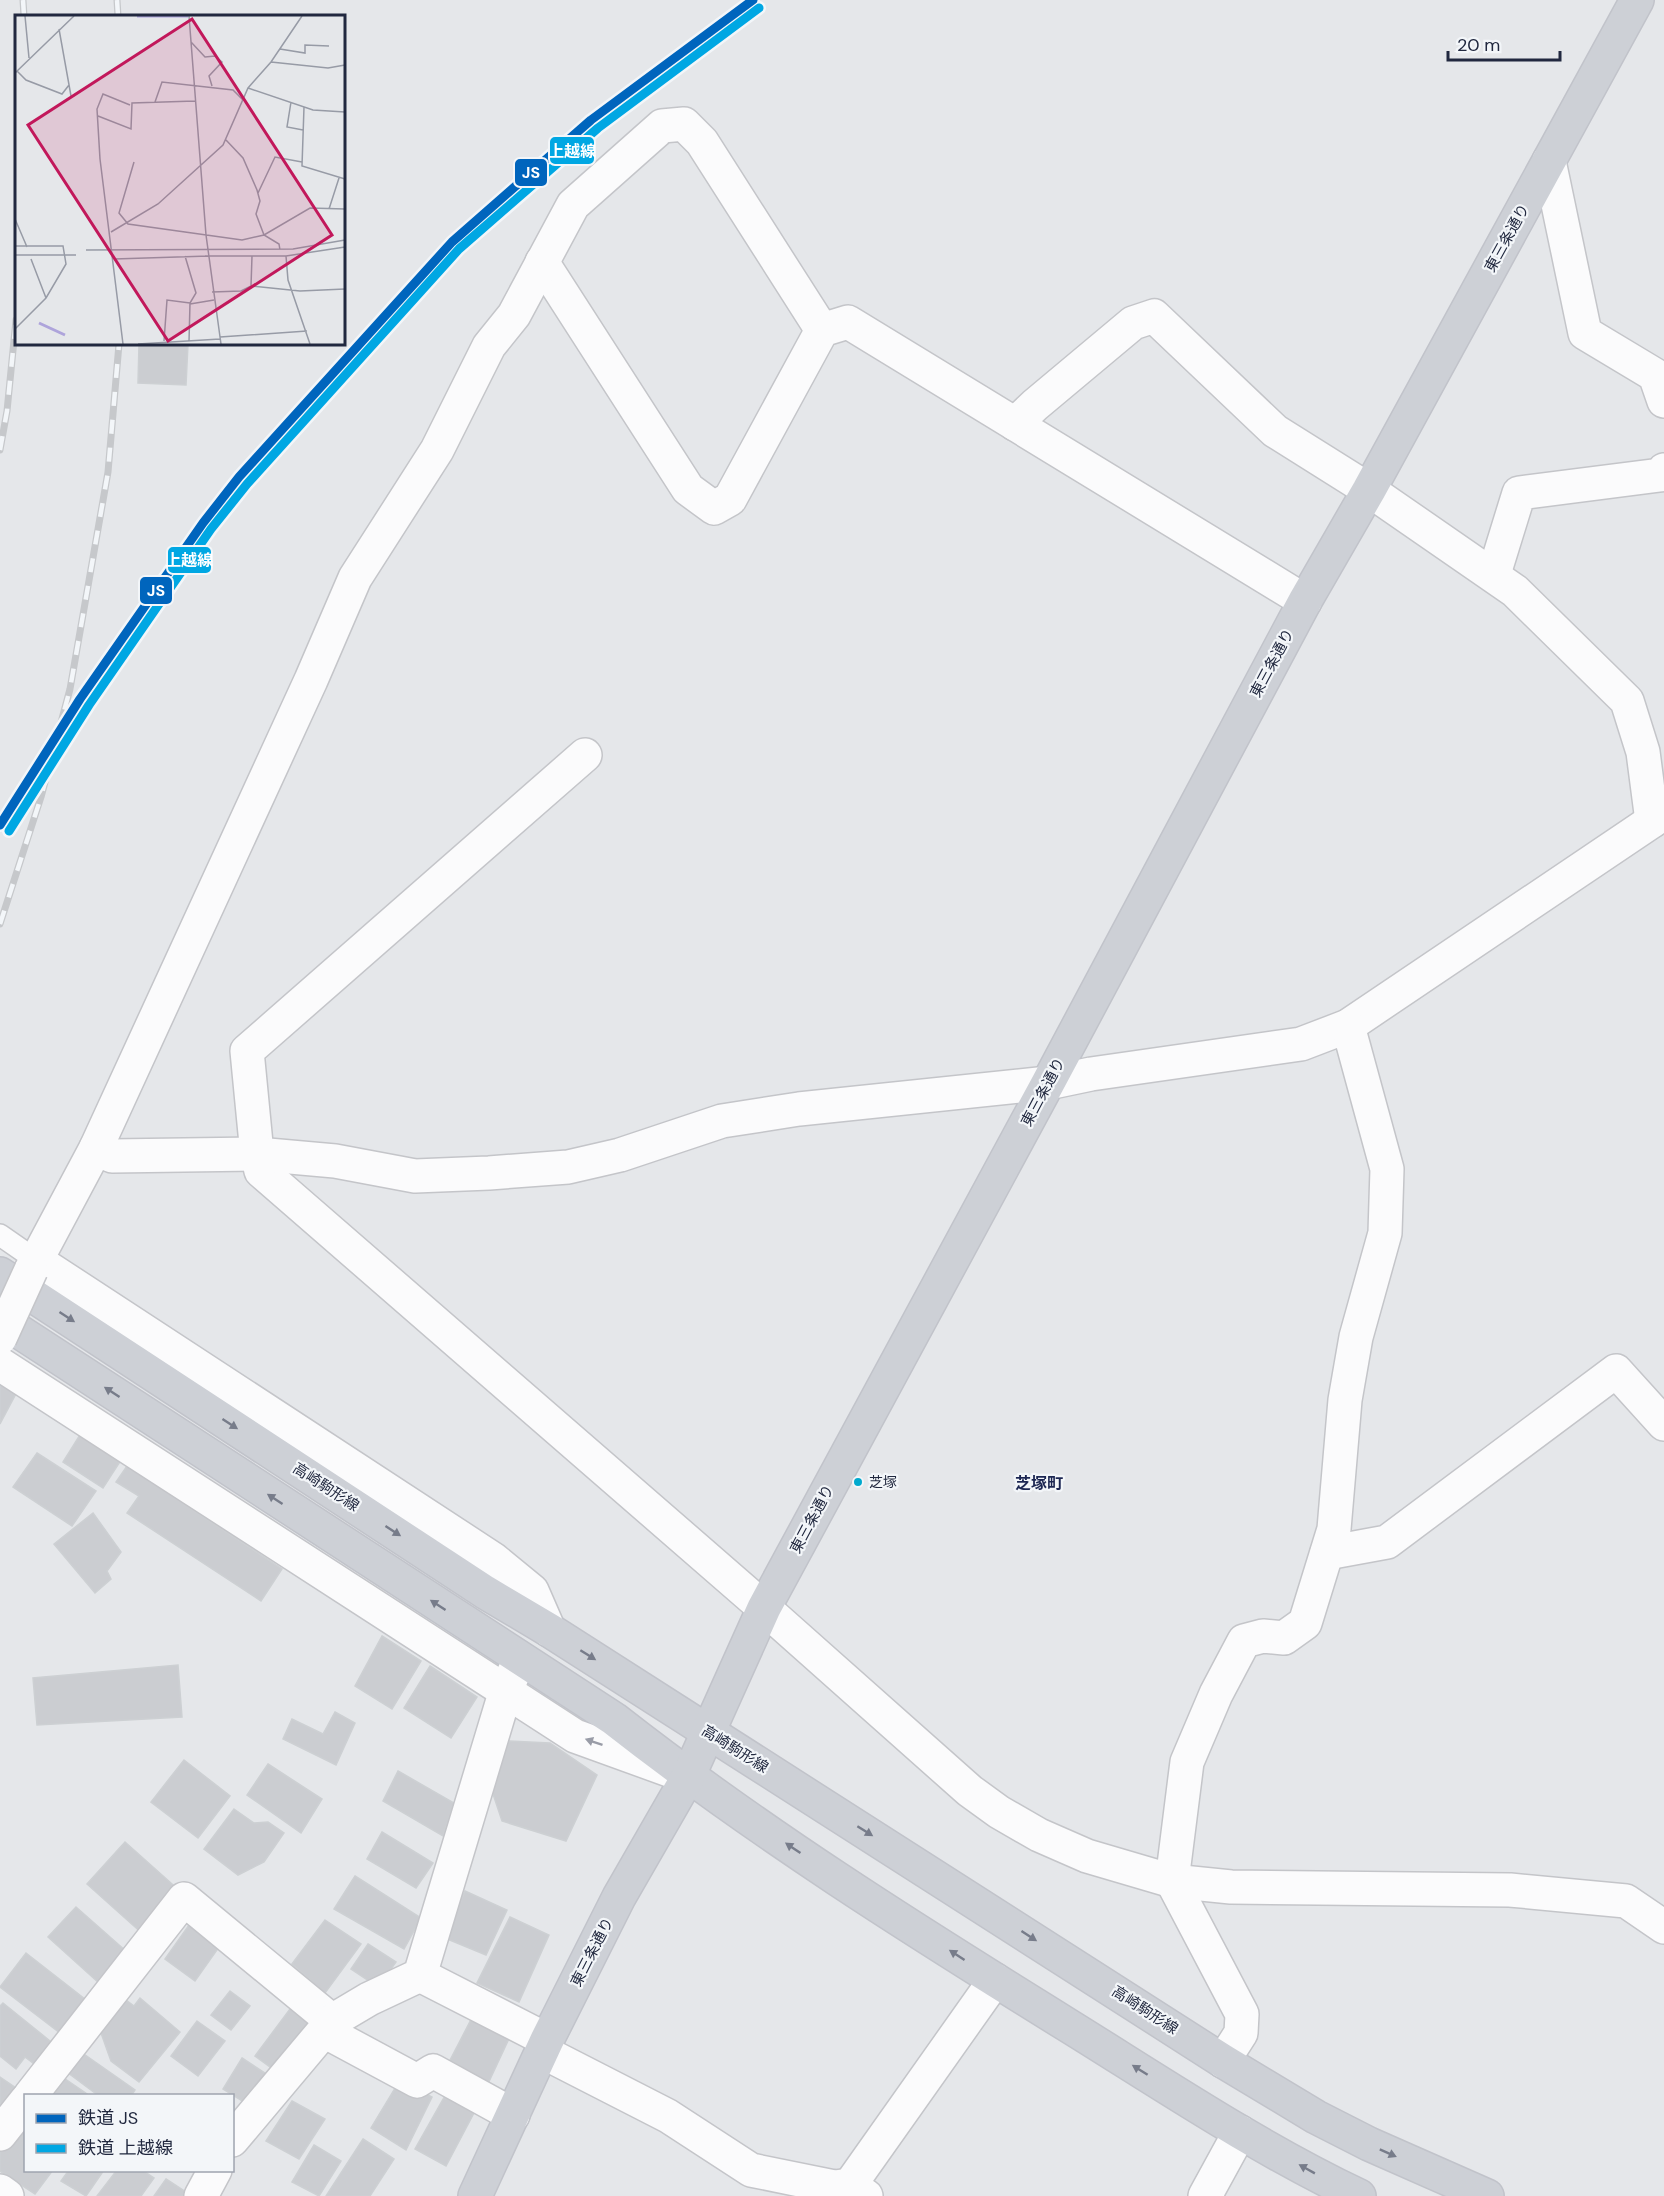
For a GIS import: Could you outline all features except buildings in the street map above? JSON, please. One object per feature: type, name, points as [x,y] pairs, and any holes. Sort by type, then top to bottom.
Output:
[{"type":"main road","name":"東三条通り","points":[[475,2196],[545,2046],[619,1897],[688,1777],[764,1608],[1305,601],[1369,490],[1637,0]]},
{"type":"main road","name":"高崎駒形線","points":[[23,1268],[485,1592],[549,1630],[1224,2061],[1326,2122],[1369,2144],[1487,2196]]},
{"type":"main road","points":[[0,1319],[614,1719],[688,1777],[995,1980],[1240,2132],[1359,2196]]},
{"type":"street","points":[[0,1338],[23,1268],[96,1148],[311,680],[355,578],[437,450],[489,346],[514,315],[573,205],[662,126],[684,124],[702,142],[822,330]]},
{"type":"street","points":[[1549,162],[1585,333],[1655,375],[1664,401]]},
{"type":"street","points":[[542,262],[688,489],[714,508],[730,499],[822,330],[848,322],[1305,601]]},
{"type":"street","points":[[96,1148],[111,1156],[257,1154],[335,1161],[415,1176],[568,1167],[620,1155],[722,1121],[799,1108],[1048,1083],[1091,1074],[1301,1044],[1348,1026],[1658,817],[1643,752],[1626,701],[1515,591],[1494,574],[1369,490],[1275,431],[1154,316],[1133,322],[1015,424]]},
{"type":"street","points":[[1494,574],[1520,493],[1660,475],[1664,470]]},
{"type":"street","points":[[585,755],[247,1051],[257,1154],[261,1170],[764,1608],[970,1791],[999,1812],[1039,1835],[1087,1856],[1172,1881],[1230,1887],[1522,1891],[1626,1901],[1664,1927]]},
{"type":"street","points":[[1224,2061],[1241,2033],[1242,2014],[1172,1881],[1188,1762],[1216,1694],[1244,1641],[1263,1636],[1284,1638],[1305,1623],[1334,1528],[1345,1400],[1356,1337],[1385,1233],[1387,1169],[1348,1026]]},
{"type":"street","points":[[23,1268],[493,1559],[532,1591],[549,1630]]},
{"type":"street","points":[[0,1364],[575,1736],[688,1777]]},
{"type":"street","points":[[1327,1553],[1387,1542],[1616,1371],[1664,1424]]},
{"type":"street","points":[[234,2138],[328,2026],[369,1998],[420,1976],[506,1690],[521,1658]]},
{"type":"street","points":[[32,2094],[184,1899],[328,2026],[417,2081],[433,2071],[513,2115]]},
{"type":"street","points":[[420,1976],[668,2116],[751,2170],[858,2191],[995,1980]]},
{"type":"street","points":[[0,2134],[24,2104]]},
{"type":"street","points":[[1205,2196],[1240,2132]]},
{"type":"street","points":[[201,2196],[214,2172]]},
{"type":"street","points":[[0,2191],[7,2196]]},
{"type":"lane","points":[[0,1235],[23,1268]]},
{"type":"railway","points":[[23,0],[24,15]]},
{"type":"railway","points":[[117,0],[118,15]]},
{"type":"railway","points":[[0,450],[7,411],[15,330]]},
{"type":"railway","points":[[0,924],[41,797],[70,689],[108,472],[119,345]]},
{"type":"rail line","name":"JS","points":[[0,825],[80,699],[203,523],[239,477],[452,242],[591,120],[753,0]]},
{"type":"rail line","name":"上越線","points":[[9,831],[89,705],[211,529],[247,484],[459,249],[598,128],[759,8]]},
{"type":"place","name":"芝塚","points":[[858,1482]]},
{"type":"district","name":"芝塚町","points":[[1039,1483]]}]
